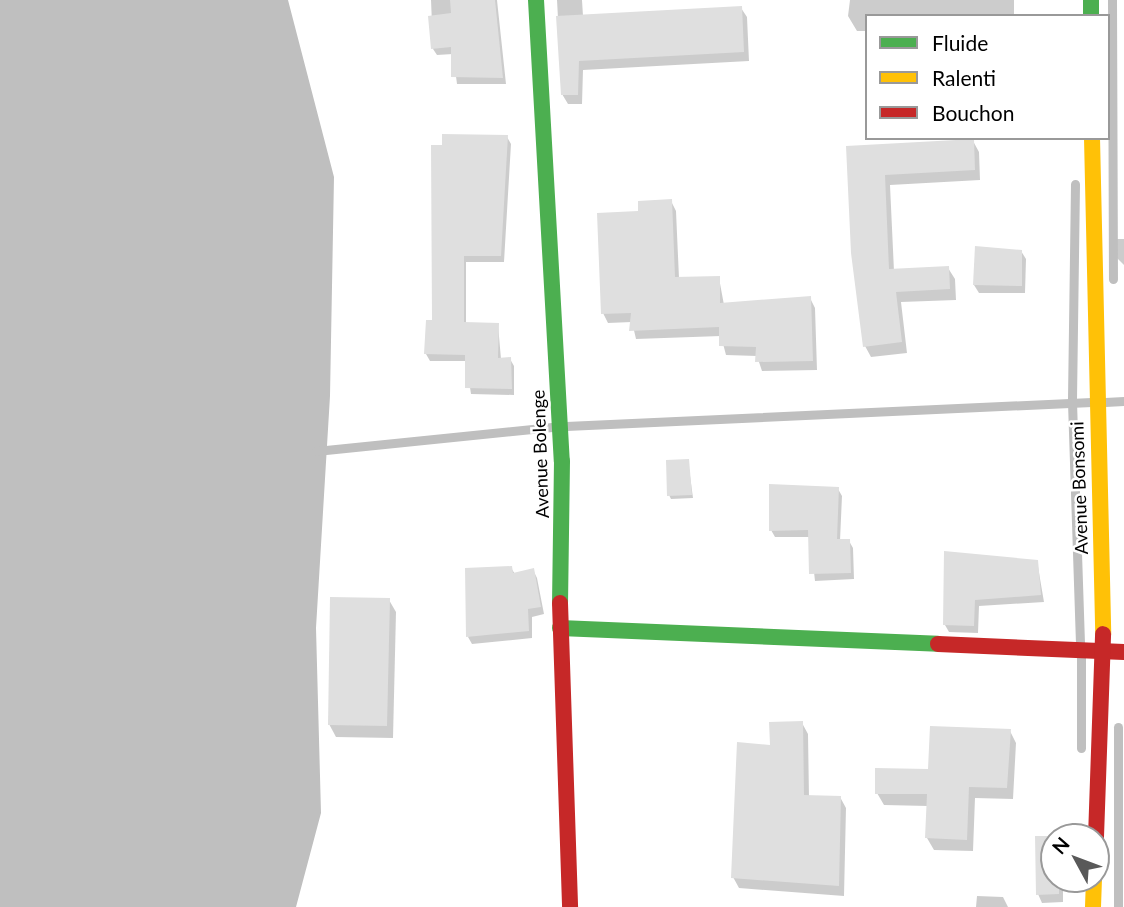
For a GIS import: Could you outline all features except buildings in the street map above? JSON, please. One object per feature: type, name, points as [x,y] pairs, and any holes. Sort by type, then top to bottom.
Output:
[{"type":"street","name":"Avenue Bolenge","points":[[536,0],[562,461],[560,628],[570,907]]},
{"type":"street","name":"Avenue Bonsomi","points":[[1092,140],[1094,357],[1103,653],[1097,823]]},
{"type":"street","points":[[560,628],[1124,652]]},
{"type":"shaded area","points":[[0,0],[288,0],[334,177],[330,396],[316,628],[321,813],[296,907],[0,907]]},
{"type":"waterway","points":[[1112,0],[1113,279]]},
{"type":"waterway","points":[[1075,184],[1072,402],[1080,643]]},
{"type":"waterway","points":[[1105,402],[1124,401]]},
{"type":"waterway","points":[[566,426],[1091,402]]},
{"type":"waterway","points":[[316,451],[552,427]]},
{"type":"waterway","points":[[1081,657],[1081,748]]},
{"type":"waterway","points":[[1118,727],[1118,907]]},
{"type":"traffic: fast","points":[[536,0],[562,461],[560,603]]},
{"type":"traffic: fast","points":[[1091,0],[1091,14]]},
{"type":"traffic: fast","points":[[560,628],[938,644]]},
{"type":"traffic: slow","points":[[1092,140],[1103,634]]},
{"type":"traffic: slow","points":[[1093,907],[1094,893]]},
{"type":"traffic: jam","points":[[560,603],[570,907]]},
{"type":"traffic: jam","points":[[1096,823],[1103,634]]},
{"type":"traffic: jam","points":[[938,644],[1124,652]]}]
